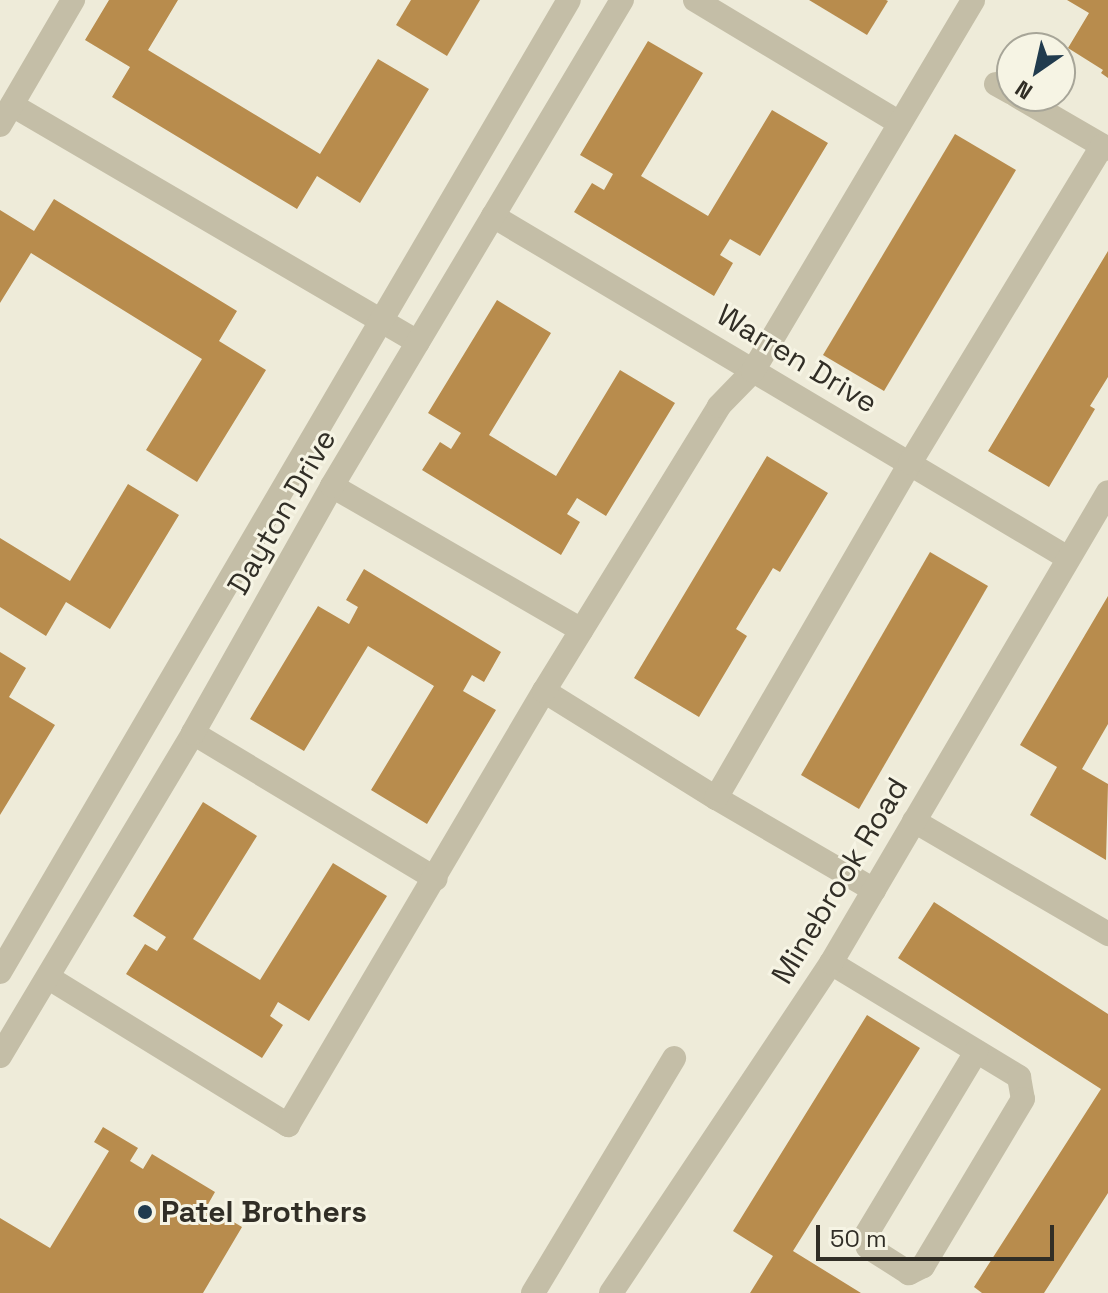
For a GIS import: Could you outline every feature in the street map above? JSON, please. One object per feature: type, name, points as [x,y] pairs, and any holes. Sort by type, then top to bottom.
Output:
[{"type":"street","points":[[73,0],[6,115],[418,342]]},
{"type":"street","points":[[0,972],[569,0]]},
{"type":"street","name":"Dayton Drive","points":[[0,1056],[193,733],[332,486],[622,0]]},
{"type":"street","points":[[695,0],[900,123]]},
{"type":"street","points":[[49,978],[288,1125],[581,630],[719,406],[753,371],[973,0]]},
{"type":"street","points":[[716,798],[910,463],[1105,147],[1044,112]]},
{"type":"street","name":"Warren Drive","points":[[493,216],[1068,558]]},
{"type":"street","points":[[332,486],[581,630]]},
{"type":"street","name":"Minebrook Road","points":[[611,1293],[831,963],[1108,492]]},
{"type":"street","points":[[544,691],[716,798],[874,890]]},
{"type":"street","points":[[193,733],[436,879]]},
{"type":"street","points":[[914,821],[1108,934]]},
{"type":"street","points":[[831,963],[1019,1077],[1023,1099],[923,1266],[909,1273],[868,1247],[866,1235],[976,1052]]},
{"type":"street","points":[[533,1293],[674,1058]]},
{"type":"building","points":[[109,0],[178,0],[148,50],[320,154],[378,59],[429,89],[360,203],[317,176],[297,209],[112,97],[130,67],[85,40]]},
{"type":"building","points":[[411,0],[480,0],[447,56],[396,25]]},
{"type":"building","points":[[809,0],[886,0],[888,1],[867,35]]},
{"type":"building","points":[[1067,0],[1108,0],[1108,78],[1101,73],[1103,70],[1076,53],[1076,35],[1089,13]]},
{"type":"building","points":[[648,41],[703,73],[641,176],[708,216],[772,110],[828,143],[760,256],[730,239],[720,255],[733,263],[714,296],[574,212],[592,183],[604,190],[613,174],[580,155]]},
{"type":"building","points":[[955,134],[1016,170],[884,391],[823,355]]},
{"type":"building","points":[[54,199],[237,311],[219,341],[266,370],[197,482],[146,450],[202,359],[31,253],[0,303],[0,210],[34,231]]},
{"type":"building","points":[[1108,251],[1108,377],[1090,406],[1095,409],[1049,487],[988,451]]},
{"type":"building","points":[[497,300],[551,333],[489,435],[556,476],[620,370],[675,403],[606,516],[577,498],[567,514],[580,522],[561,555],[422,470],[440,442],[451,449],[461,433],[428,413]]},
{"type":"building","points":[[767,456],[828,493],[780,572],[773,568],[736,629],[747,636],[699,717],[634,678]]},
{"type":"building","points":[[128,484],[179,515],[110,629],[66,602],[46,636],[0,607],[0,538],[70,581]]},
{"type":"building","points":[[930,552],[988,586],[859,809],[801,775]]},
{"type":"building","points":[[364,569],[501,652],[484,682],[472,675],[463,691],[496,710],[427,824],[371,790],[434,686],[368,646],[304,751],[250,719],[318,606],[349,624],[358,607],[346,600]]},
{"type":"building","points":[[1108,596],[1108,724],[1082,769],[1108,784],[1106,860],[1030,815],[1057,767],[1020,745]]},
{"type":"building","points":[[0,652],[26,668],[9,697],[55,725],[0,815]]},
{"type":"building","points":[[203,802],[257,836],[193,939],[260,980],[333,863],[387,896],[309,1021],[278,1002],[270,1016],[283,1025],[262,1058],[126,974],[145,944],[157,951],[166,937],[133,916]]},
{"type":"building","points":[[934,902],[1108,1014],[1108,1193],[1044,1293],[982,1293],[974,1287],[1101,1089],[898,958]]},
{"type":"building","points":[[867,1015],[920,1048],[793,1251],[861,1293],[750,1293],[773,1256],[733,1231]]},
{"type":"building","name":"Patel Brothers","points":[[103,1127],[138,1148],[130,1161],[143,1169],[152,1154],[215,1192],[207,1206],[242,1227],[203,1293],[0,1293],[0,1218],[50,1248],[109,1151],[94,1142]]},
{"type":"place","name":"Patel Brothers","points":[[145,1212]]}]
